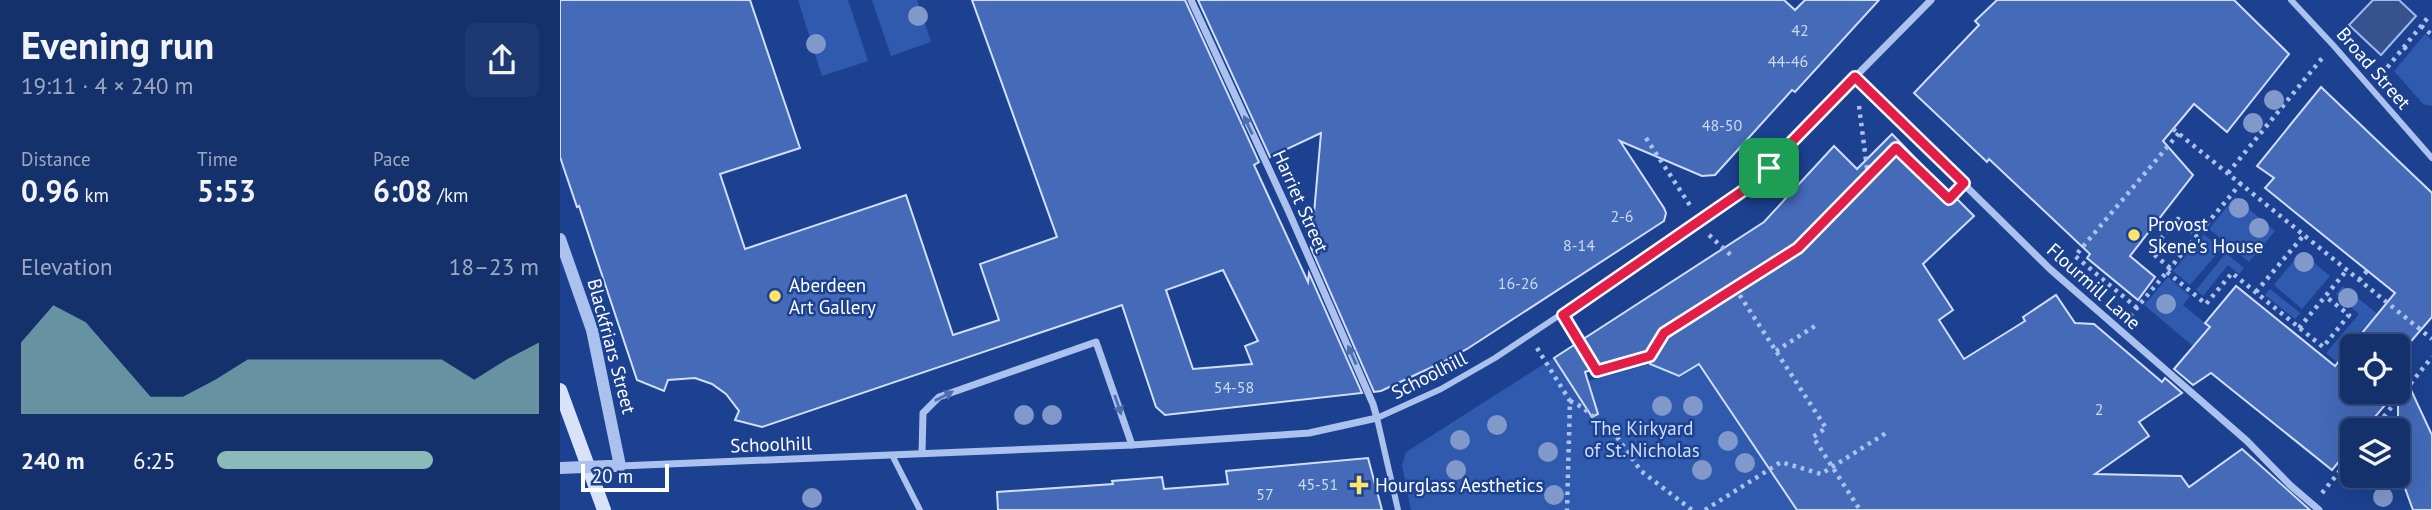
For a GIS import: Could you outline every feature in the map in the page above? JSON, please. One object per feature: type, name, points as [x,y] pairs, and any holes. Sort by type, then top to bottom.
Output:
[{"type":"main road","points":[[560,390],[604,510]]},
{"type":"street","name":"Harriet Street","points":[[1191,0],[1287,209],[1377,418]]},
{"type":"street","points":[[1855,77],[1931,0]]},
{"type":"street","name":"Broad Street","points":[[2291,0],[2432,158]]},
{"type":"street","name":"Schoolhill","points":[[614,466],[1132,444],[1309,433],[1377,418],[1451,384],[1563,315],[1700,221],[1759,178],[1855,77]]},
{"type":"street","name":"Flourmill Lane","points":[[1855,77],[2050,269],[2247,441],[2316,508]]},
{"type":"street","name":"Blackfriars Street","points":[[560,239],[592,330],[614,466]]},
{"type":"street","points":[[922,453],[923,413],[939,397],[1096,342],[1132,444]]},
{"type":"street","points":[[1377,418],[1398,510]]},
{"type":"street","points":[[892,455],[920,510]]},
{"type":"street","points":[[560,468],[614,466]]},
{"type":"path","points":[[2370,88],[2430,15]]},
{"type":"path","points":[[2421,26],[2432,35]]},
{"type":"path","points":[[2228,173],[2333,45]]},
{"type":"path","points":[[2404,47],[2410,52]]},
{"type":"path","points":[[1862,123],[1868,176]]},
{"type":"path","points":[[2173,129],[2432,339]]},
{"type":"path","points":[[2137,308],[2075,256],[2179,133]]},
{"type":"path","points":[[1646,138],[1691,207]]},
{"type":"path","points":[[1563,315],[1597,371],[1650,356],[1664,333],[1798,248],[1896,148],[1949,199],[1964,183]]},
{"type":"path","points":[[2141,303],[2241,183]]},
{"type":"path","points":[[2197,236],[2178,219],[2150,251],[2206,304],[2232,273],[2323,347],[2349,315],[2326,296]]},
{"type":"path","points":[[1709,235],[1734,258]]},
{"type":"path","points":[[2256,292],[2304,235]]},
{"type":"path","points":[[2299,328],[2347,270]]},
{"type":"path","points":[[2359,280],[2367,271]]},
{"type":"path","points":[[1735,288],[1826,428],[1813,437],[1860,510]]},
{"type":"path","points":[[1776,351],[1818,324]]},
{"type":"path","points":[[1529,336],[1570,401],[1582,407],[1617,437],[1641,471],[1692,510]]},
{"type":"path","points":[[2383,418],[2432,358]]},
{"type":"path","points":[[1567,510],[1570,401]]},
{"type":"path","points":[[1705,510],[1781,462],[1821,474],[1886,433]]},
{"type":"path","points":[[2316,508],[2340,473]]},
{"type":"green space","points":[[798,0],[848,0],[868,61],[822,76]]},
{"type":"green space","points":[[872,0],[917,0],[931,42],[891,56]]},
{"type":"green space","points":[[2425,34],[2432,40],[2432,106],[2423,104],[2394,71]]},
{"type":"green space","points":[[2235,197],[2275,231],[2249,262],[2209,229]]},
{"type":"green space","points":[[2204,234],[2221,249],[2190,285],[2173,271]]},
{"type":"green space","points":[[2301,252],[2330,276],[2302,309],[2274,285]]},
{"type":"green space","points":[[2226,253],[2244,268],[2239,274],[2228,265],[2203,296],[2196,290]]},
{"type":"green space","points":[[2168,277],[2190,296],[2183,305],[2210,327],[2194,347],[2144,305]]},
{"type":"green space","points":[[2343,286],[2402,334],[2385,334],[2371,323],[2362,334],[2342,334],[2359,314],[2336,294]]},
{"type":"green space","points":[[2270,289],[2300,313],[2295,319],[2265,295]]},
{"type":"green space","points":[[2340,336],[2338,363],[2326,353]]},
{"type":"green space","name":"The Kirkyard of St. Nicholas","points":[[1558,355],[1558,364],[1579,397],[1591,389],[1588,381],[1650,364],[1679,376],[1699,364],[1797,510],[1411,510],[1402,465],[1406,452]]},
{"type":"shaded area","points":[[2373,0],[2399,0],[2416,16],[2381,55],[2349,25]]},
{"type":"building","points":[[560,0],[750,0],[800,148],[720,174],[745,249],[906,195],[953,335],[999,320],[980,264],[1057,237],[972,0],[1185,0],[1259,162],[1254,165],[1308,282],[1309,273],[1362,393],[1165,415],[1156,407],[1122,305],[762,427],[735,420],[739,411],[726,394],[712,384],[695,378],[668,380],[664,391],[637,380],[560,157]],"holes":[[[1223,270],[1258,341],[1245,346],[1252,364],[1193,369],[1166,290]]]},
{"type":"building","points":[[1198,0],[1784,0],[1795,10],[1805,0],[1879,0],[1715,175],[1702,176],[1620,141],[1664,208],[1664,221],[1467,349],[1374,392],[1311,248],[1321,133],[1270,157]]},
{"type":"building","points":[[1997,0],[2234,0],[2289,54],[2227,132],[2194,104],[2163,141],[2193,175],[2130,256],[2155,277],[2138,300],[2087,258],[2090,254],[1914,93],[1979,25],[1975,21]]},
{"type":"building","points":[[2321,87],[2432,193],[2432,317],[2410,343],[2410,334],[2361,334],[2395,293],[2265,188],[2274,178],[2257,166]]},
{"type":"building","points":[[1892,134],[1921,164],[1913,172],[1948,205],[1955,197],[1974,216],[1923,264],[1953,310],[1939,320],[1964,359],[2025,321],[2023,317],[2056,295],[2075,323],[2094,324],[2162,382],[2165,378],[2182,393],[2139,422],[2149,436],[2095,474],[2181,476],[2189,487],[2242,449],[2310,510],[1797,510],[1699,364],[1679,376],[1650,364],[1643,352],[1585,372],[1598,414],[1592,417],[1554,358],[1764,222],[1834,146],[1857,169]]},
{"type":"building","points":[[2236,286],[2335,366],[2340,360],[2340,404],[2386,404],[2374,418],[2340,418],[2340,460],[2332,470],[2211,373],[2193,385],[2174,369],[2210,327],[2205,323]]},
{"type":"building","points":[[2410,388],[2432,435],[2432,510],[2413,510],[2405,488],[2410,488],[2410,418],[2398,418],[2398,404],[2410,404]]},
{"type":"building","points":[[1368,458],[1382,510],[998,510],[997,492],[1113,484],[1112,481],[1162,477],[1164,489],[1228,484],[1226,471]]},
{"type":"place","name":"Provost Skene's House","points":[[2134,235]]},
{"type":"place","name":"Aberdeen Art Gallery","points":[[775,296]]},
{"type":"place","name":"Hourglass Aesthetics","points":[[1359,485]]},
{"type":"route","points":[[1855,77],[1964,183],[1949,199],[1896,148],[1798,248],[1664,333],[1650,356],[1597,371],[1563,315],[1721,208],[1769,168],[1855,77]]}]
